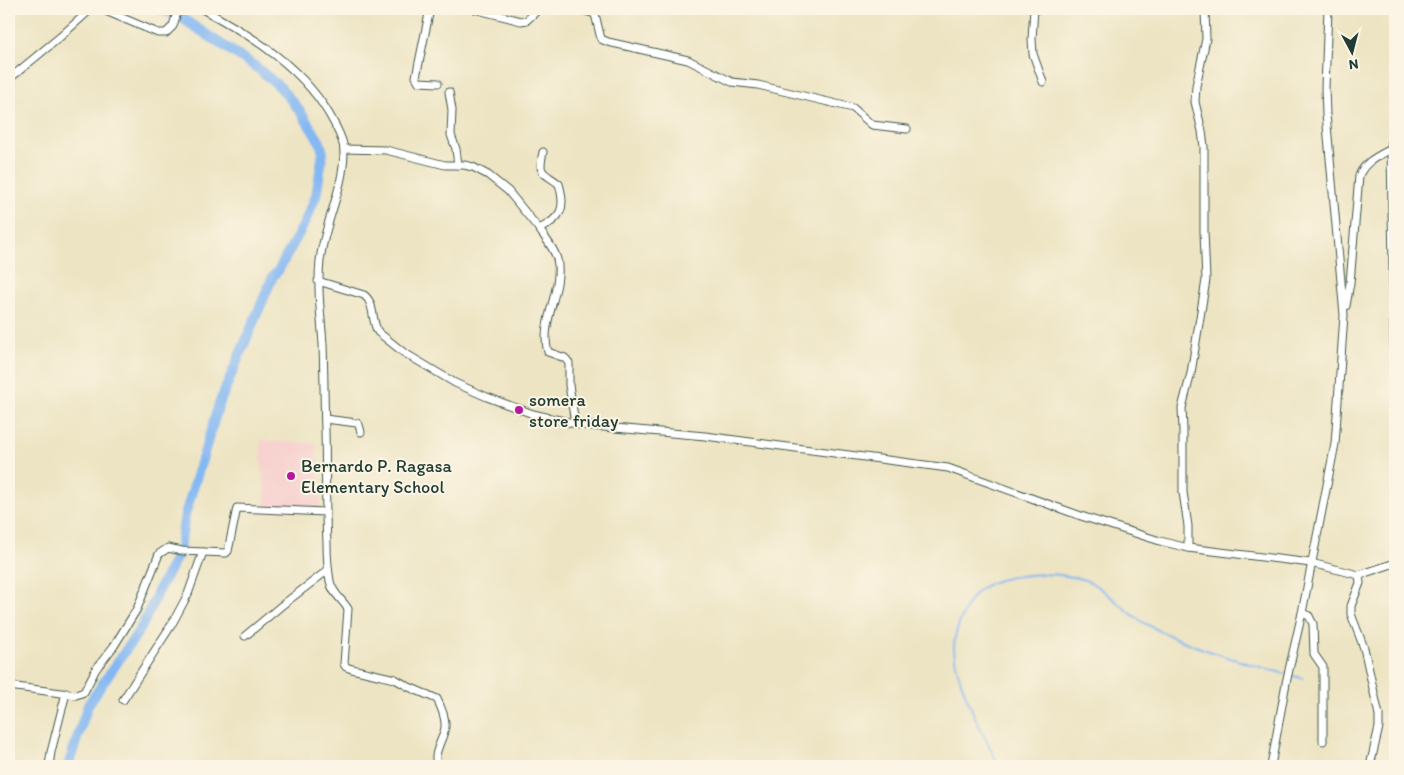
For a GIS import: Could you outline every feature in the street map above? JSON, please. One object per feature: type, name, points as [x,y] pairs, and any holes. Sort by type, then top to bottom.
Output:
[{"type":"street","points":[[9,79],[91,9]]},
{"type":"street","points":[[100,9],[158,32],[166,33],[173,26],[178,9]]},
{"type":"street","points":[[202,9],[264,45],[315,92],[331,116],[340,135],[344,149],[338,196],[324,236],[318,281],[323,343],[325,512],[328,570],[332,589],[348,609],[344,664],[346,667],[395,678],[409,688],[438,699],[445,724],[436,762],[438,766]]},
{"type":"street","points":[[220,18],[221,9]]},
{"type":"street","points":[[430,9],[417,80],[419,82],[438,83]]},
{"type":"street","points":[[474,9],[522,21],[527,20],[539,9]]},
{"type":"street","points":[[579,9],[595,14],[601,39],[608,42],[688,60],[732,82],[758,85],[852,108],[872,125],[907,129]]},
{"type":"street","points":[[1034,9],[1033,54],[1043,82]]},
{"type":"street","points":[[1188,548],[1188,526],[1183,492],[1182,408],[1191,373],[1206,280],[1204,147],[1195,102],[1196,86],[1206,39],[1205,9]]},
{"type":"street","points":[[1328,9],[1326,114],[1344,315]]},
{"type":"street","points":[[449,92],[452,110],[451,135],[456,149],[458,165]]},
{"type":"street","points":[[1395,116],[1391,148],[1395,386]]},
{"type":"street","points":[[1271,766],[1286,683],[1328,488],[1335,444],[1344,315],[1350,283],[1359,176],[1361,169],[1366,164],[1391,148]]},
{"type":"street","points":[[344,149],[386,150],[445,165],[473,167],[482,171],[508,190],[540,229],[553,251],[558,265],[556,286],[550,312],[547,346],[548,352],[565,358],[569,363],[569,385],[575,423]]},
{"type":"street","points":[[540,229],[556,218],[561,213],[562,208],[562,195],[559,184],[544,174],[540,168],[543,152]]},
{"type":"street","points":[[318,281],[364,295],[368,298],[376,327],[381,334],[403,352],[455,383],[533,414],[601,427],[705,436],[948,468],[1081,516],[1188,548],[1311,562],[1359,575],[1395,563]]},
{"type":"street","points":[[325,419],[357,424],[361,432]]},
{"type":"street","points":[[9,686],[76,694],[84,692],[96,669],[114,646],[138,609],[159,554],[165,549],[224,554],[227,552],[238,507],[325,512]]},
{"type":"street","points":[[123,700],[172,624],[184,601],[203,552]]},
{"type":"street","points":[[245,636],[328,570]]},
{"type":"street","points":[[1359,575],[1360,583],[1351,606],[1351,614],[1364,648],[1379,715],[1379,727],[1370,766]]},
{"type":"street","points":[[1302,613],[1309,616],[1313,624],[1314,654],[1323,667],[1323,741]]},
{"type":"street","points":[[49,766],[66,693]]},
{"type":"shaded area","name":"Bernardo P. Ragasa Elementary School","points":[[260,440],[316,444],[321,511],[266,509]]},
{"type":"waterway","points":[[159,9],[173,14]]},
{"type":"waterway","points":[[68,766],[88,705],[141,628],[161,585],[179,553],[185,515],[219,404],[273,276],[278,271],[303,226],[316,196],[323,153],[320,142],[300,111],[280,87],[256,67],[180,17]]},
{"type":"waterway","points":[[999,766],[964,692],[954,647],[958,626],[970,600],[985,586],[999,580],[1026,575],[1046,574],[1085,580],[1099,588],[1146,624],[1179,640],[1214,653],[1285,674]]},
{"type":"waterway","points":[[1289,675],[1302,678]]},
{"type":"place","name":"somera store friday","points":[[519,410]]},
{"type":"place","name":"Bernardo P. Ragasa Elementary School","points":[[291,476]]}]
